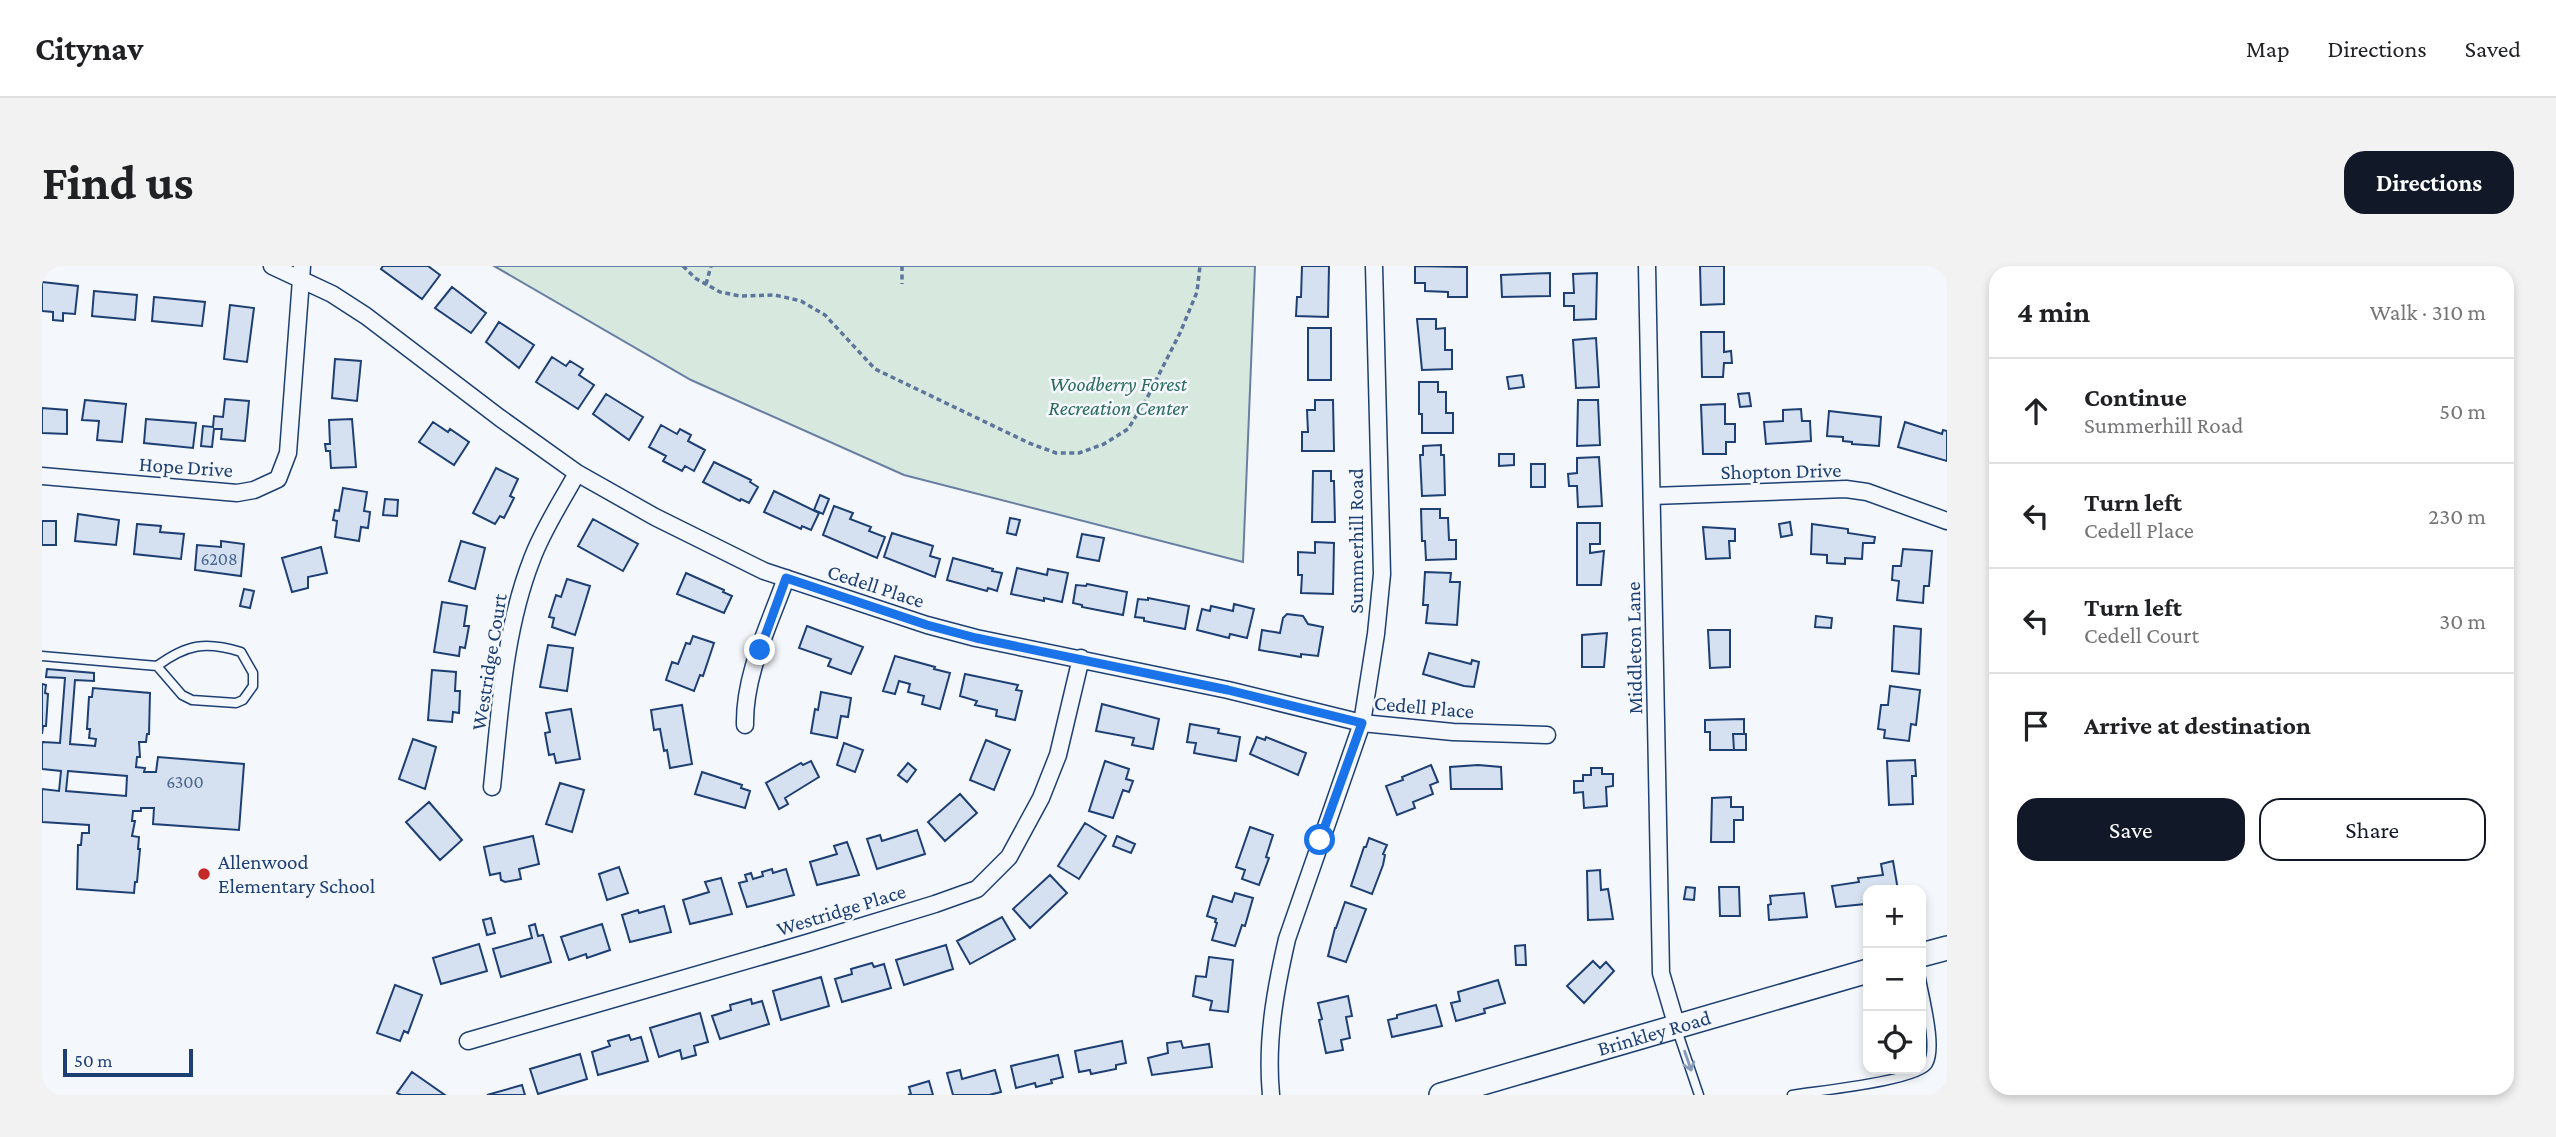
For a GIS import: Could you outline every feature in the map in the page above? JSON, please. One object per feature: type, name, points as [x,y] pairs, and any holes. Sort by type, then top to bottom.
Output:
[{"type":"main road","points":[[1926,954],[1947,948]]},
{"type":"main road","name":"Brinkley Road","points":[[1441,1095],[1863,972]]},
{"type":"street","name":"Cedell Place","points":[[272,266],[302,273],[366,316],[577,473],[716,549],[786,578],[939,629],[1228,690],[1362,723],[1453,732],[1547,735]]},
{"type":"street","name":"Summerhill Road","points":[[1271,1095],[1271,1023],[1287,939],[1362,723],[1376,634],[1382,574],[1374,266]]},
{"type":"street","name":"Middleton Lane","points":[[1647,266],[1661,973],[1676,1027]]},
{"type":"street","name":"Hope Drive","points":[[42,476],[237,493],[254,490],[278,479],[288,453],[302,273]]},
{"type":"street","name":"Westridge Court","points":[[492,786],[503,691],[520,594],[532,557],[577,473]]},
{"type":"street","name":"Shopton Drive","points":[[1652,496],[1846,489],[1878,496],[1947,521]]},
{"type":"street","points":[[746,725],[745,704],[751,674],[786,578]]},
{"type":"street","name":"Westridge Place","points":[[468,1041],[832,935],[976,889],[1009,857],[1041,798],[1058,755],[1081,658]]},
{"type":"lane","points":[[42,656],[157,666],[170,656],[197,645],[219,645],[241,652],[253,673],[253,686],[243,700],[236,703],[192,700],[182,695],[157,666]]},
{"type":"lane","points":[[1792,1095],[1920,1073],[1928,1064],[1931,1044],[1926,1011]]},
{"type":"lane","points":[[1676,1027],[1699,1095]]},
{"type":"path","points":[[683,266],[695,278],[720,292],[740,296],[775,295],[801,301],[825,315],[875,369],[1029,443],[1056,453],[1079,453],[1104,444],[1128,429],[1180,333],[1197,292],[1200,266]]},
{"type":"path","points":[[706,284],[710,266]]},
{"type":"path","points":[[902,266],[902,284]]},
{"type":"green space","name":"Woodberry Forest Recreation Center","points":[[494,266],[1255,266],[1243,562],[904,475],[691,380]]},
{"type":"building","points":[[383,266],[428,266],[440,275],[422,299],[381,269]]},
{"type":"building","points":[[1302,266],[1329,266],[1328,317],[1296,316],[1297,297],[1301,297]]},
{"type":"building","points":[[1415,266],[1467,267],[1467,297],[1448,297],[1448,292],[1425,291],[1425,283],[1415,283]]},
{"type":"building","points":[[1700,266],[1724,266],[1724,304],[1701,305]]},
{"type":"building","points":[[1550,273],[1550,296],[1502,297],[1501,275]]},
{"type":"building","points":[[1597,273],[1596,319],[1574,320],[1574,306],[1564,306],[1564,293],[1574,293],[1573,274]]},
{"type":"building","points":[[42,282],[78,286],[75,314],[63,313],[63,321],[53,320],[53,312],[42,311]]},
{"type":"building","points":[[452,287],[486,313],[471,333],[435,308]]},
{"type":"building","points":[[94,291],[137,295],[135,320],[92,316]]},
{"type":"building","points":[[154,297],[205,302],[202,326],[152,321]]},
{"type":"building","points":[[230,305],[254,308],[247,362],[224,359]]},
{"type":"building","points":[[1417,319],[1436,319],[1436,329],[1445,328],[1445,350],[1452,350],[1452,369],[1422,370]]},
{"type":"building","points":[[499,322],[534,345],[519,368],[486,342]]},
{"type":"building","points":[[1308,328],[1331,328],[1331,380],[1308,380]]},
{"type":"building","points":[[1701,332],[1724,332],[1724,352],[1731,351],[1732,363],[1724,363],[1723,377],[1702,377]]},
{"type":"building","points":[[1596,338],[1599,387],[1576,388],[1573,340]]},
{"type":"building","points":[[552,357],[566,366],[570,361],[583,369],[579,375],[594,385],[578,409],[536,382]]},
{"type":"building","points":[[335,359],[361,361],[357,401],[332,398]]},
{"type":"building","points":[[1522,375],[1524,387],[1509,389],[1507,377]]},
{"type":"building","points":[[1419,382],[1438,382],[1438,392],[1446,392],[1446,413],[1453,413],[1453,433],[1422,433]]},
{"type":"building","points":[[1749,393],[1751,406],[1740,407],[1738,394]]},
{"type":"building","points":[[606,394],[643,417],[629,440],[593,414]]},
{"type":"building","points":[[225,399],[249,401],[245,441],[221,439],[222,429],[214,429],[212,447],[201,446],[203,426],[213,427],[214,416],[223,417]]},
{"type":"building","points":[[85,400],[126,404],[122,442],[97,440],[99,421],[82,420]]},
{"type":"building","points":[[1315,400],[1333,400],[1334,451],[1302,451],[1302,432],[1308,432],[1307,410],[1315,410]]},
{"type":"building","points":[[1578,400],[1598,400],[1600,445],[1577,446]]},
{"type":"building","points":[[1725,404],[1725,424],[1735,424],[1735,442],[1726,442],[1726,454],[1703,454],[1701,405]]},
{"type":"building","points":[[42,408],[67,410],[67,434],[42,433]]},
{"type":"building","points":[[1801,409],[1802,421],[1810,421],[1811,441],[1766,444],[1764,422],[1783,421],[1783,410]]},
{"type":"building","points":[[1829,411],[1881,417],[1879,446],[1852,444],[1843,441],[1843,437],[1827,436]]},
{"type":"building","points":[[146,419],[196,423],[193,448],[144,443]]},
{"type":"building","points":[[352,419],[356,467],[331,468],[330,451],[326,451],[325,444],[330,444],[329,420]]},
{"type":"building","points":[[433,422],[448,432],[450,429],[469,442],[454,465],[419,442]]},
{"type":"building","points":[[1905,422],[1942,434],[1943,430],[1947,431],[1947,461],[1898,447]]},
{"type":"building","points":[[661,425],[677,434],[680,429],[691,435],[688,441],[705,450],[694,471],[685,466],[682,471],[663,461],[666,456],[649,447]]},
{"type":"building","points":[[1441,445],[1441,455],[1444,455],[1445,495],[1422,496],[1420,455],[1423,455],[1423,446]]},
{"type":"building","points":[[1499,454],[1514,454],[1514,465],[1499,466]]},
{"type":"building","points":[[1599,457],[1602,506],[1578,507],[1577,486],[1569,486],[1568,474],[1577,473],[1577,458]]},
{"type":"building","points":[[714,462],[751,480],[750,482],[758,487],[749,503],[703,482]]},
{"type":"building","points":[[1531,464],[1545,464],[1545,487],[1531,487]]},
{"type":"building","points":[[496,468],[518,479],[510,496],[514,498],[504,518],[500,516],[495,524],[473,513]]},
{"type":"building","points":[[1313,471],[1331,471],[1331,481],[1334,481],[1335,522],[1312,522]]},
{"type":"building","points":[[343,488],[367,492],[364,511],[370,512],[368,528],[361,527],[359,541],[335,537],[337,521],[333,520],[335,510],[339,511]]},
{"type":"building","points":[[774,491],[819,513],[811,530],[802,526],[801,529],[764,512]]},
{"type":"building","points":[[820,495],[829,499],[823,514],[814,510]]},
{"type":"building","points":[[385,499],[398,500],[397,516],[383,515]]},
{"type":"building","points":[[834,506],[853,513],[850,519],[871,527],[869,531],[885,537],[877,558],[823,535]]},
{"type":"building","points":[[1421,509],[1440,509],[1440,518],[1448,518],[1449,540],[1456,540],[1456,559],[1426,560],[1425,541],[1422,541]]},
{"type":"building","points":[[78,514],[119,520],[116,545],[75,541]]},
{"type":"building","points":[[1010,518],[1020,520],[1016,535],[1007,533]]},
{"type":"building","points":[[593,519],[638,544],[623,571],[578,546]]},
{"type":"building","points":[[42,521],[56,521],[56,545],[42,545]]},
{"type":"building","points":[[1790,522],[1792,535],[1781,537],[1779,524]]},
{"type":"building","points":[[1577,523],[1600,523],[1600,544],[1590,544],[1590,553],[1604,551],[1601,585],[1577,585]]},
{"type":"building","points":[[137,524],[161,526],[160,532],[184,534],[181,559],[134,554]]},
{"type":"building","points":[[1812,524],[1848,529],[1848,533],[1875,537],[1874,543],[1863,543],[1862,559],[1845,558],[1845,564],[1827,563],[1827,555],[1811,554]]},
{"type":"building","points":[[1703,527],[1735,529],[1735,541],[1729,541],[1730,558],[1706,559]]},
{"type":"building","points":[[892,533],[933,546],[930,556],[940,559],[935,577],[884,557]]},
{"type":"building","points":[[1082,534],[1104,538],[1099,561],[1077,557]]},
{"type":"building","points":[[221,541],[244,544],[241,576],[195,570],[197,545],[221,547]]},
{"type":"building","points":[[461,541],[485,548],[475,589],[449,581]]},
{"type":"building","points":[[1315,542],[1334,543],[1333,594],[1301,593],[1302,575],[1298,575],[1298,552],[1315,553]]},
{"type":"building","points":[[321,547],[327,573],[308,577],[308,588],[292,592],[282,558]]},
{"type":"building","points":[[1903,549],[1932,551],[1929,586],[1924,586],[1923,603],[1897,600],[1899,581],[1892,580],[1893,566],[1901,566]]},
{"type":"building","points":[[953,558],[1002,573],[997,591],[988,588],[987,591],[947,580]]},
{"type":"building","points":[[1017,568],[1047,575],[1048,569],[1068,573],[1062,602],[1011,594]]},
{"type":"building","points":[[1425,572],[1451,573],[1450,582],[1460,582],[1457,625],[1426,623],[1428,605],[1423,605]]},
{"type":"building","points":[[686,573],[732,596],[724,613],[677,594]]},
{"type":"building","points":[[567,579],[590,586],[575,635],[552,627],[554,618],[549,617],[556,595],[561,597]]},
{"type":"building","points":[[1087,584],[1127,592],[1123,615],[1073,603],[1076,585]]},
{"type":"building","points":[[244,589],[254,591],[250,608],[240,606]]},
{"type":"building","points":[[1148,598],[1189,606],[1185,629],[1135,617],[1138,599]]},
{"type":"building","points":[[442,602],[467,606],[464,626],[469,626],[465,648],[460,647],[459,656],[434,652]]},
{"type":"building","points":[[1234,604],[1254,609],[1247,638],[1230,634],[1229,638],[1197,630],[1202,609],[1210,611],[1211,606],[1233,611]]},
{"type":"building","points":[[1287,614],[1303,616],[1308,624],[1323,627],[1318,656],[1301,654],[1301,657],[1259,650],[1262,630],[1280,633],[1283,618]]},
{"type":"building","points":[[1816,616],[1832,618],[1831,628],[1815,627]]},
{"type":"building","points":[[807,626],[863,647],[851,674],[828,666],[831,659],[799,648]]},
{"type":"building","points":[[1894,626],[1921,629],[1919,674],[1892,671]]},
{"type":"building","points":[[1708,630],[1730,630],[1730,667],[1710,668]]},
{"type":"building","points":[[1607,633],[1604,667],[1582,667],[1582,635]]},
{"type":"building","points":[[693,636],[714,643],[703,676],[700,675],[694,691],[666,680],[672,662],[678,664],[686,643],[690,644]]},
{"type":"building","points":[[548,645],[573,648],[567,691],[540,687]]},
{"type":"building","points":[[1429,653],[1471,664],[1472,660],[1479,662],[1474,687],[1423,674]]},
{"type":"building","points":[[895,656],[950,673],[940,709],[922,704],[924,696],[908,692],[910,684],[899,681],[895,694],[883,691]]},
{"type":"building","points":[[47,669],[94,673],[94,681],[75,680],[70,744],[95,746],[96,739],[89,738],[90,729],[87,729],[89,697],[92,697],[93,688],[150,693],[149,734],[146,742],[139,742],[140,757],[137,757],[136,767],[145,768],[144,772],[156,772],[158,757],[244,764],[239,830],[153,824],[154,808],[141,808],[141,811],[133,811],[132,821],[135,821],[132,836],[139,837],[140,849],[134,893],[77,889],[78,845],[81,845],[82,833],[89,833],[89,825],[42,822],[42,789],[59,791],[61,771],[42,769],[42,742],[60,743],[65,678],[46,677]],"holes":[[[68,771],[127,776],[126,796],[66,791]]]},
{"type":"building","points":[[432,670],[456,672],[455,691],[460,691],[459,713],[453,712],[452,722],[428,720]]},
{"type":"building","points":[[965,674],[1018,685],[1016,690],[1022,691],[1015,720],[996,716],[997,710],[975,705],[977,701],[960,696]]},
{"type":"building","points":[[42,684],[46,685],[45,693],[48,694],[46,726],[43,726],[42,734]]},
{"type":"building","points":[[1890,686],[1920,690],[1916,725],[1911,724],[1909,741],[1884,738],[1885,730],[1878,729],[1881,705],[1888,705]]},
{"type":"building","points":[[821,692],[851,698],[848,717],[841,716],[837,738],[811,733]]},
{"type":"building","points":[[1102,704],[1159,719],[1153,749],[1132,745],[1134,738],[1096,731]]},
{"type":"building","points":[[682,705],[692,764],[670,768],[660,729],[654,730],[651,710]]},
{"type":"building","points":[[571,709],[580,759],[556,763],[554,754],[549,755],[545,733],[550,732],[546,713]]},
{"type":"building","points":[[1744,719],[1744,734],[1733,734],[1734,750],[1710,750],[1710,732],[1705,732],[1705,720]]},
{"type":"building","points":[[1190,724],[1219,729],[1218,733],[1240,737],[1236,761],[1194,753],[1196,743],[1187,742]]},
{"type":"building","points":[[1733,734],[1746,734],[1746,750],[1734,750]]},
{"type":"building","points":[[1257,737],[1265,740],[1266,737],[1306,753],[1298,775],[1250,754]]},
{"type":"building","points":[[413,739],[436,747],[425,789],[399,779]]},
{"type":"building","points":[[986,740],[1010,750],[994,790],[970,780]]},
{"type":"building","points":[[844,743],[863,750],[855,772],[837,765]]},
{"type":"building","points":[[1915,760],[1916,776],[1912,776],[1913,804],[1889,805],[1887,761]]},
{"type":"building","points":[[811,761],[819,777],[785,798],[788,804],[779,809],[766,783],[801,763],[803,765]]},
{"type":"building","points":[[1105,761],[1129,769],[1126,779],[1133,781],[1129,792],[1123,790],[1113,818],[1089,811]]},
{"type":"building","points":[[908,763],[916,770],[907,782],[898,775]]},
{"type":"building","points":[[1431,765],[1438,782],[1430,785],[1433,794],[1413,802],[1415,808],[1397,815],[1386,786]]},
{"type":"building","points":[[1450,767],[1501,767],[1502,789],[1451,789]]},
{"type":"building","points":[[1591,768],[1602,768],[1602,774],[1613,774],[1613,786],[1606,787],[1607,806],[1584,808],[1583,792],[1574,793],[1574,781],[1583,781],[1583,775],[1591,775]]},
{"type":"building","points":[[702,772],[742,785],[741,788],[750,791],[745,808],[695,794]]},
{"type":"building","points":[[560,783],[584,790],[572,832],[546,824]]},
{"type":"building","points":[[960,794],[977,813],[945,841],[928,822]]},
{"type":"building","points":[[1731,797],[1731,807],[1743,807],[1743,820],[1734,820],[1734,842],[1711,842],[1712,798]]},
{"type":"building","points":[[429,802],[462,840],[440,860],[406,822]]},
{"type":"building","points":[[1085,823],[1106,836],[1079,879],[1058,866]]},
{"type":"building","points":[[1250,827],[1273,835],[1266,857],[1269,858],[1259,885],[1242,879],[1245,870],[1236,867]]},
{"type":"building","points":[[917,830],[925,854],[877,869],[867,839],[880,835],[882,841]]},
{"type":"building","points":[[533,836],[539,864],[519,869],[521,879],[505,882],[501,880],[500,873],[490,875],[484,847]]},
{"type":"building","points":[[1117,836],[1135,844],[1131,853],[1113,846]]},
{"type":"building","points":[[1369,838],[1387,845],[1372,894],[1351,886]]},
{"type":"building","points":[[847,842],[859,875],[817,885],[810,862],[837,854],[834,846]]},
{"type":"building","points":[[1893,861],[1897,885],[1863,885],[1863,904],[1836,907],[1832,886],[1859,882],[1858,878],[1883,875],[1881,864]]},
{"type":"building","points":[[619,867],[628,893],[607,900],[599,874]]},
{"type":"building","points":[[772,869],[773,873],[786,869],[794,895],[747,907],[739,883],[747,881],[745,875],[751,873],[753,879]]},
{"type":"building","points":[[1600,870],[1601,890],[1608,889],[1613,919],[1588,920],[1587,871]]},
{"type":"building","points":[[1050,875],[1067,893],[1030,928],[1013,909]]},
{"type":"building","points":[[721,878],[732,914],[690,924],[683,900],[709,892],[705,882]]},
{"type":"building","points":[[1686,887],[1695,888],[1694,900],[1684,899]]},
{"type":"building","points":[[1719,887],[1739,887],[1740,916],[1720,916]]},
{"type":"building","points":[[1235,893],[1253,898],[1245,926],[1242,925],[1235,946],[1212,940],[1217,923],[1216,919],[1207,916],[1213,896],[1232,902]]},
{"type":"building","points":[[1804,893],[1807,917],[1769,920],[1770,896]]},
{"type":"building","points":[[1345,902],[1366,909],[1346,962],[1328,956]]},
{"type":"building","points":[[664,906],[671,932],[630,942],[622,915]]},
{"type":"building","points":[[1002,917],[1015,939],[970,964],[957,941]]},
{"type":"building","points":[[491,918],[495,933],[487,935],[483,920]]},
{"type":"building","points":[[535,924],[538,936],[543,935],[551,962],[501,977],[493,949],[532,938],[529,926]]},
{"type":"building","points":[[602,924],[610,950],[587,958],[586,954],[569,960],[561,937]]},
{"type":"building","points":[[479,944],[487,971],[441,984],[433,958]]},
{"type":"building","points":[[946,945],[953,969],[904,985],[896,960]]},
{"type":"building","points":[[1525,945],[1526,965],[1516,965],[1515,946]]},
{"type":"building","points":[[1209,957],[1233,960],[1228,1012],[1210,1010],[1212,1001],[1193,996],[1196,976],[1206,977]]},
{"type":"building","points":[[1593,961],[1600,968],[1606,962],[1614,971],[1584,1003],[1567,986]]},
{"type":"building","points":[[872,963],[874,967],[884,964],[891,988],[842,1002],[835,979],[852,974],[851,969]]},
{"type":"building","points":[[821,977],[829,1006],[781,1020],[773,991]]},
{"type":"building","points":[[1498,980],[1505,1003],[1484,1009],[1485,1013],[1456,1021],[1451,1003],[1460,1001],[1458,992]]},
{"type":"building","points":[[395,985],[422,995],[408,1033],[404,1031],[400,1041],[377,1033]]},
{"type":"building","points":[[1348,996],[1352,1016],[1346,1017],[1350,1038],[1341,1040],[1343,1050],[1326,1053],[1318,1003]]},
{"type":"building","points":[[751,999],[752,1004],[762,1001],[769,1024],[720,1039],[712,1016],[731,1010],[730,1005]]},
{"type":"building","points":[[1436,1005],[1442,1026],[1392,1037],[1388,1020]]},
{"type":"building","points":[[700,1013],[708,1042],[694,1046],[696,1055],[682,1059],[680,1050],[659,1057],[650,1028]]},
{"type":"building","points":[[629,1035],[631,1040],[641,1037],[648,1061],[598,1075],[592,1052],[610,1046],[608,1041]]},
{"type":"building","points":[[1122,1041],[1126,1063],[1116,1065],[1116,1069],[1091,1074],[1090,1070],[1079,1072],[1075,1051]]},
{"type":"building","points":[[1181,1041],[1183,1048],[1209,1044],[1212,1067],[1152,1075],[1148,1058],[1168,1053],[1167,1043]]},
{"type":"building","points":[[580,1054],[587,1079],[538,1094],[530,1069]]},
{"type":"building","points":[[1058,1055],[1063,1077],[1036,1087],[1035,1083],[1016,1088],[1011,1066]]},
{"type":"building","points":[[960,1070],[962,1079],[995,1070],[1001,1092],[989,1095],[953,1095],[947,1073]]},
{"type":"building","points":[[412,1072],[445,1095],[397,1093]]},
{"type":"building","points":[[929,1081],[933,1095],[908,1095],[911,1094],[909,1087]]},
{"type":"building","points":[[522,1085],[525,1095],[487,1095]]},
{"type":"place","name":"Allenwood Elementary School","points":[[204,874]]},
{"type":"route","points":[[760,650],[786,578],[927,625],[976,638],[1228,690],[1362,723],[1320,840]]}]
